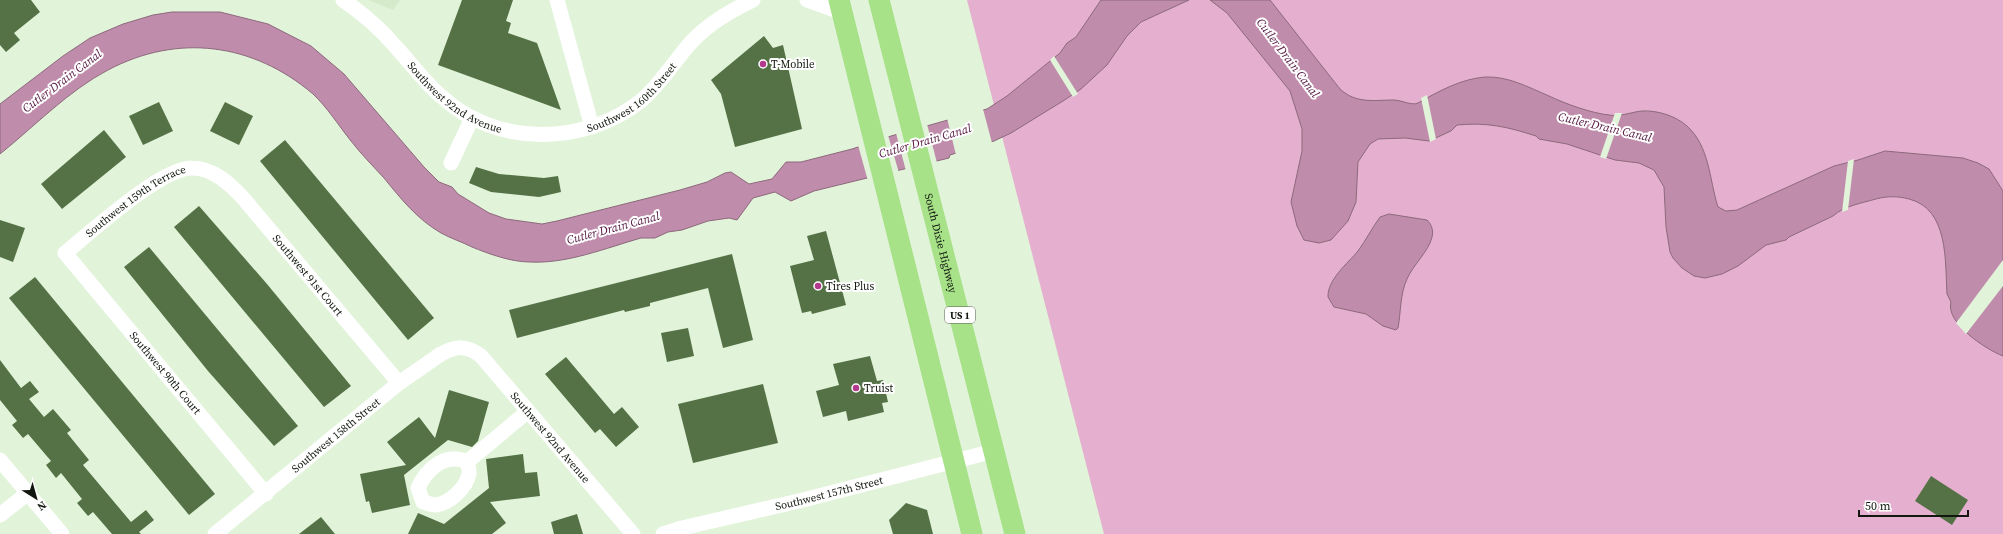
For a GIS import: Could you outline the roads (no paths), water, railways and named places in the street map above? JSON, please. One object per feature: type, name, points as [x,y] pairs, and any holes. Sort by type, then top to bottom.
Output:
[{"type":"highway","points":[[870,0],[881,8]]},
{"type":"highway","points":[[841,7],[972,534]]},
{"type":"highway","name":"South Dixie Highway","points":[[881,8],[926,179],[1015,534]]},
{"type":"street","name":"Southwest 92nd Avenue","points":[[343,0],[363,14],[384,34],[442,98],[459,111],[472,118],[489,125],[529,135],[560,134],[592,127]]},
{"type":"street","name":"Southwest 160th Street","points":[[557,0],[592,127],[611,120],[640,101],[658,84],[699,34],[720,18],[752,0]]},
{"type":"street","points":[[807,0],[841,7]]},
{"type":"street","points":[[450,163],[472,118]]},
{"type":"street","name":"Southwest 159th Terrace","points":[[65,253],[148,187],[165,176],[175,171],[190,168],[212,174]]},
{"type":"street","name":"Southwest 91st Court","points":[[212,174],[226,182],[243,198],[399,383]]},
{"type":"street","name":"Southwest 90th Court","points":[[65,253],[266,494]]},
{"type":"street","name":"Southwest 92nd Avenue","points":[[462,347],[469,348],[481,356],[527,412],[633,534]]},
{"type":"street","name":"Southwest 158th Street","points":[[216,534],[399,383],[441,354],[449,350],[462,347]]},
{"type":"street","points":[[467,462],[527,412]]},
{"type":"street","name":"Southwest 157th Street","points":[[663,534],[682,528],[930,469],[954,461],[994,451]]},
{"type":"street","points":[[0,460],[62,534]]},
{"type":"street","points":[[0,515],[28,493]]},
{"type":"water","name":"Cutler Drain Canal","points":[[1101,0],[1189,0],[1141,22],[1127,36],[1107,65],[1081,89],[1011,133],[994,141],[950,155],[949,158],[814,191],[791,201],[775,192],[753,198],[737,220],[729,218],[708,221],[682,230],[668,232],[655,238],[641,238],[572,258],[544,262],[523,262],[493,255],[448,237],[432,227],[403,201],[359,151],[313,94],[290,77],[266,64],[240,54],[214,49],[188,48],[161,51],[134,58],[93,78],[65,98],[0,154],[0,104],[63,56],[90,38],[123,24],[153,15],[172,12],[220,12],[268,24],[311,46],[344,74],[424,167],[439,182],[452,187],[458,194],[489,213],[506,219],[542,224],[680,190],[707,182],[725,173],[731,172],[749,184],[772,179],[786,162],[801,162],[852,149],[891,136],[987,109],[1007,96],[1060,53],[1067,43],[1076,37]]},
{"type":"water","name":"Cutler Drain Canal","points":[[1210,0],[1270,0],[1340,89],[1346,94],[1359,99],[1394,100],[1416,104],[1442,90],[1467,80],[1493,77],[1510,80],[1563,102],[1594,112],[1618,115],[1648,111],[1660,113],[1677,119],[1683,122],[1695,134],[1705,153],[1718,207],[1726,211],[1737,210],[1834,166],[1885,151],[1963,158],[1978,163],[1989,169],[2003,191],[2003,356],[1978,342],[1961,327],[1954,318],[1951,310],[1951,302],[1947,294],[1945,253],[1938,225],[1932,214],[1922,205],[1909,199],[1901,197],[1880,198],[1853,205],[1789,237],[1786,240],[1766,245],[1738,266],[1722,274],[1705,278],[1694,276],[1682,268],[1670,252],[1666,227],[1664,187],[1654,170],[1639,163],[1615,160],[1567,144],[1539,139],[1536,136],[1497,126],[1478,124],[1457,125],[1451,131],[1429,141],[1405,138],[1378,139],[1370,144],[1358,162],[1356,202],[1348,221],[1331,240],[1319,243],[1304,240],[1297,226],[1291,202],[1302,151],[1302,129],[1290,91],[1227,13]]},
{"type":"water","points":[[1389,214],[1427,220],[1431,225],[1433,232],[1428,248],[1410,274],[1405,285],[1398,328],[1396,330],[1383,326],[1366,314],[1334,307],[1328,297],[1334,278],[1358,251],[1380,217]]},
{"type":"place","name":"T-Mobile","points":[[763,64]]},
{"type":"place","name":"Tires Plus","points":[[818,286]]},
{"type":"place","name":"Truist","points":[[856,388]]}]
